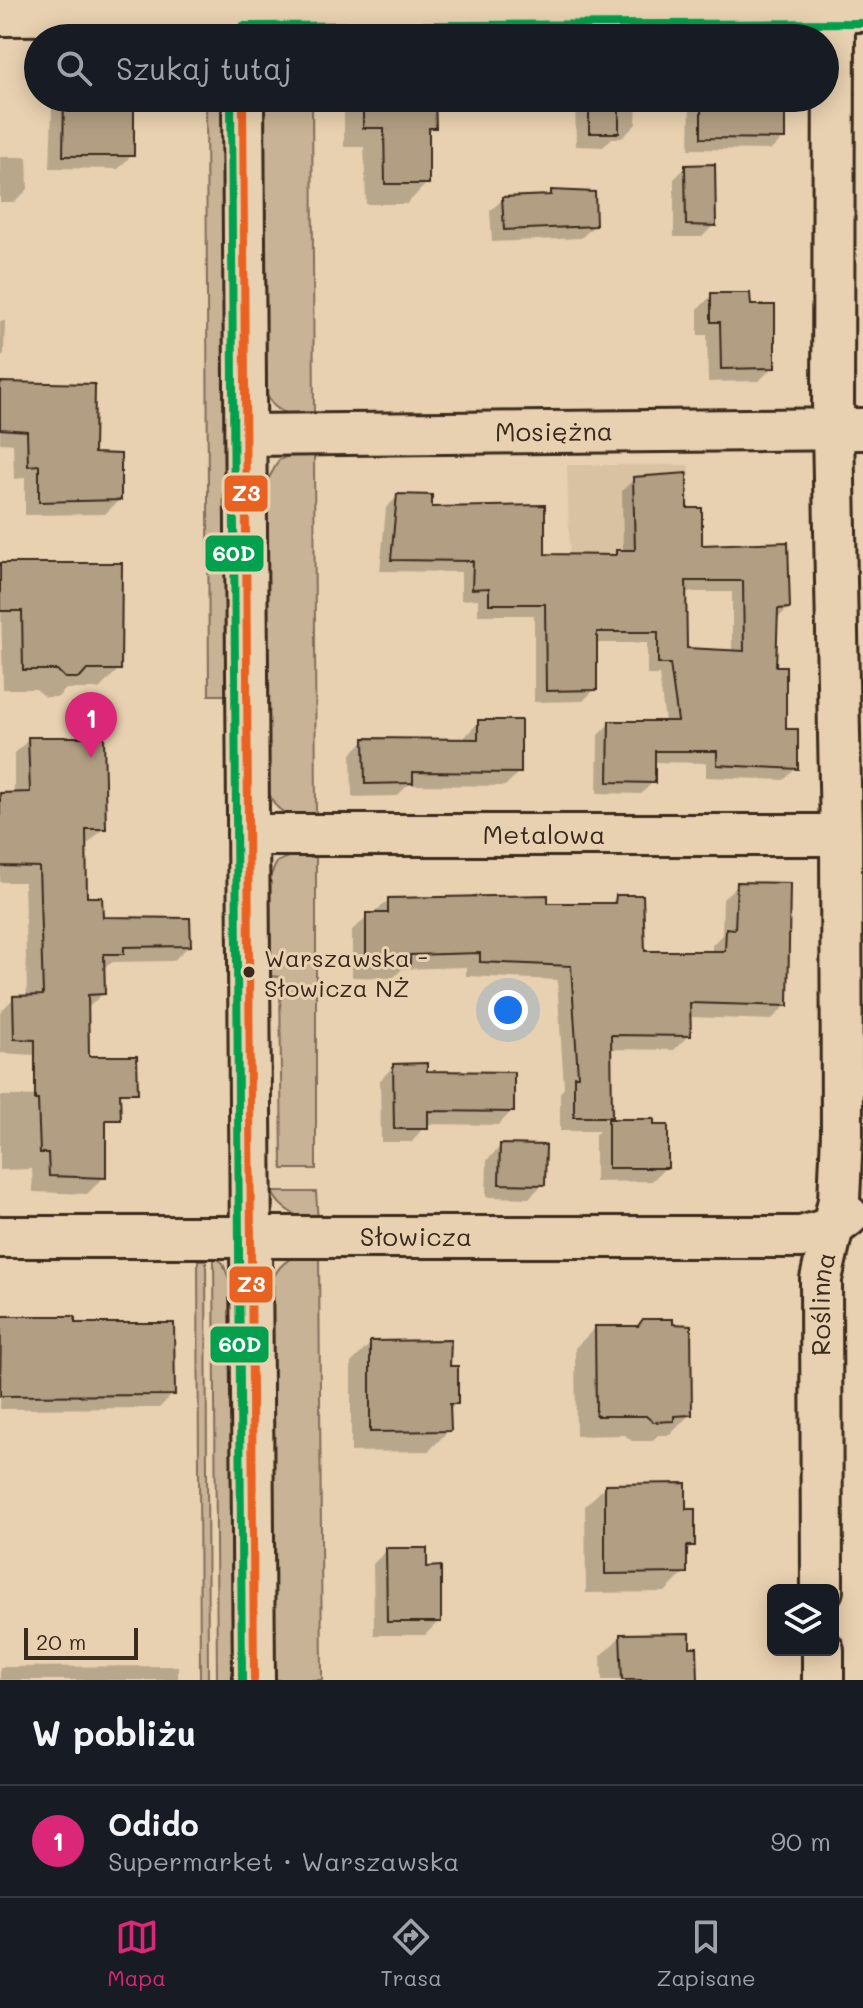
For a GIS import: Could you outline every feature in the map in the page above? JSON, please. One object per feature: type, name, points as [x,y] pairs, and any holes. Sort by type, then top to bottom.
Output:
[{"type":"street","points":[[0,15],[243,17],[849,11]]},
{"type":"street","name":"Roślinna","points":[[822,1584],[821,1279],[839,1200],[842,1133],[841,835],[848,429],[849,11]]},
{"type":"street","points":[[243,112],[254,1680]]},
{"type":"street","name":"Mosiężna","points":[[246,435],[848,429]]},
{"type":"street","name":"Metalowa","points":[[248,835],[841,835]]},
{"type":"street","points":[[832,1228],[863,1203]]},
{"type":"street","name":"Słowicza","points":[[0,1237],[801,1237],[832,1228]]},
{"type":"street","points":[[823,1656],[823,1680]]},
{"type":"shaded area","points":[[206,112],[223,112],[226,695],[209,695]]},
{"type":"shaded area","points":[[264,112],[312,112],[314,418],[282,412],[271,403],[265,387]]},
{"type":"shaded area","points":[[297,452],[314,452],[316,817],[280,810],[268,789],[266,483],[279,460]]},
{"type":"shaded area","points":[[567,465],[689,465],[687,631],[572,633]]},
{"type":"shaded area","points":[[297,853],[316,853],[316,1169],[282,1169],[280,977],[269,976],[268,881],[277,862]]},
{"type":"shaded area","points":[[272,1192],[316,1192],[318,1222],[291,1212],[280,1204]]},
{"type":"shaded area","points":[[319,1255],[322,1680],[275,1680],[272,1282],[284,1263],[303,1256]]},
{"type":"shaded area","points":[[214,1256],[223,1263],[230,1282],[232,1680],[217,1680]]},
{"type":"shaded area","points":[[198,1260],[206,1260],[208,1680],[200,1680]]},
{"type":"building","points":[[64,112],[134,112],[134,156],[63,156]]},
{"type":"building","points":[[363,112],[435,112],[436,128],[429,128],[429,184],[385,184],[384,128],[363,128]]},
{"type":"building","points":[[589,112],[619,112],[619,133],[589,133]]},
{"type":"building","points":[[701,112],[785,112],[785,139],[701,138]]},
{"type":"building","points":[[715,164],[716,226],[686,225],[685,165]]},
{"type":"building","points":[[551,190],[595,192],[596,226],[504,230],[502,197],[551,195]]},
{"type":"building","points":[[711,293],[750,293],[751,305],[775,305],[775,368],[721,369],[720,322],[711,322]]},
{"type":"building","points":[[0,382],[95,384],[94,453],[121,454],[121,500],[39,502],[39,465],[28,466],[27,431],[0,429]]},
{"type":"building","points":[[687,473],[687,508],[702,508],[702,545],[788,542],[790,608],[778,609],[776,666],[786,666],[786,729],[798,729],[798,769],[717,765],[717,751],[655,751],[655,783],[608,782],[609,721],[678,721],[670,664],[658,664],[658,632],[597,632],[597,690],[546,691],[545,604],[489,604],[489,588],[472,589],[473,561],[391,560],[397,494],[432,495],[432,507],[545,505],[545,554],[616,555],[616,550],[635,550],[633,477]],"holes":[[[686,581],[743,581],[744,651],[687,648]]]},
{"type":"building","points":[[0,563],[122,563],[121,670],[87,670],[80,678],[65,678],[57,670],[23,670],[22,611],[0,611]]},
{"type":"building","points":[[478,720],[521,720],[521,773],[413,772],[413,783],[365,784],[364,738],[478,739]]},
{"type":"building","points":[[28,737],[104,737],[106,829],[86,829],[87,897],[102,897],[103,917],[190,918],[191,946],[124,947],[124,954],[104,954],[105,994],[88,995],[89,1056],[137,1056],[138,1093],[120,1093],[121,1120],[106,1120],[106,1178],[49,1176],[48,1153],[40,1153],[38,1100],[35,1100],[35,1040],[14,1039],[13,996],[43,995],[39,867],[0,866],[0,793],[30,792]]},
{"type":"building","points":[[737,882],[790,883],[788,1006],[690,1003],[691,1036],[611,1035],[612,1117],[574,1117],[574,1076],[578,1076],[571,966],[480,962],[480,953],[410,955],[410,964],[366,963],[366,913],[388,913],[388,898],[548,895],[548,903],[615,903],[616,895],[643,895],[645,951],[725,951],[726,928],[735,929]]},
{"type":"building","points":[[427,1063],[427,1071],[514,1072],[514,1112],[428,1111],[428,1129],[394,1129],[393,1064]]},
{"type":"building","points":[[608,1119],[654,1119],[654,1125],[668,1125],[668,1168],[608,1168]]},
{"type":"building","points":[[500,1144],[546,1145],[545,1185],[499,1184]]},
{"type":"building","points":[[1,1316],[75,1316],[75,1323],[174,1323],[175,1395],[0,1396]]},
{"type":"building","points":[[643,1319],[673,1319],[673,1324],[691,1325],[692,1415],[674,1416],[674,1421],[653,1422],[646,1416],[596,1416],[595,1326],[638,1326]]},
{"type":"building","points":[[451,1340],[450,1366],[458,1366],[458,1404],[450,1404],[451,1431],[370,1432],[370,1341]]},
{"type":"building","points":[[686,1483],[686,1509],[695,1509],[695,1546],[687,1546],[687,1573],[605,1574],[605,1484]]},
{"type":"building","points":[[386,1548],[427,1548],[427,1567],[441,1566],[441,1622],[387,1622]]},
{"type":"building","points":[[690,1633],[690,1647],[697,1647],[698,1680],[622,1680],[620,1634]]},
{"type":"transit line","name":"60D","points":[[656,24],[863,23]]},
{"type":"transit line","name":"60D","points":[[231,112],[242,1680]]},
{"type":"transit line","name":"Z3","points":[[243,112],[254,1680]]},
{"type":"place","name":"Odido","points":[[91,758]]},
{"type":"place","name":"Warszawska - Słowicza NŻ","points":[[249,972]]}]
